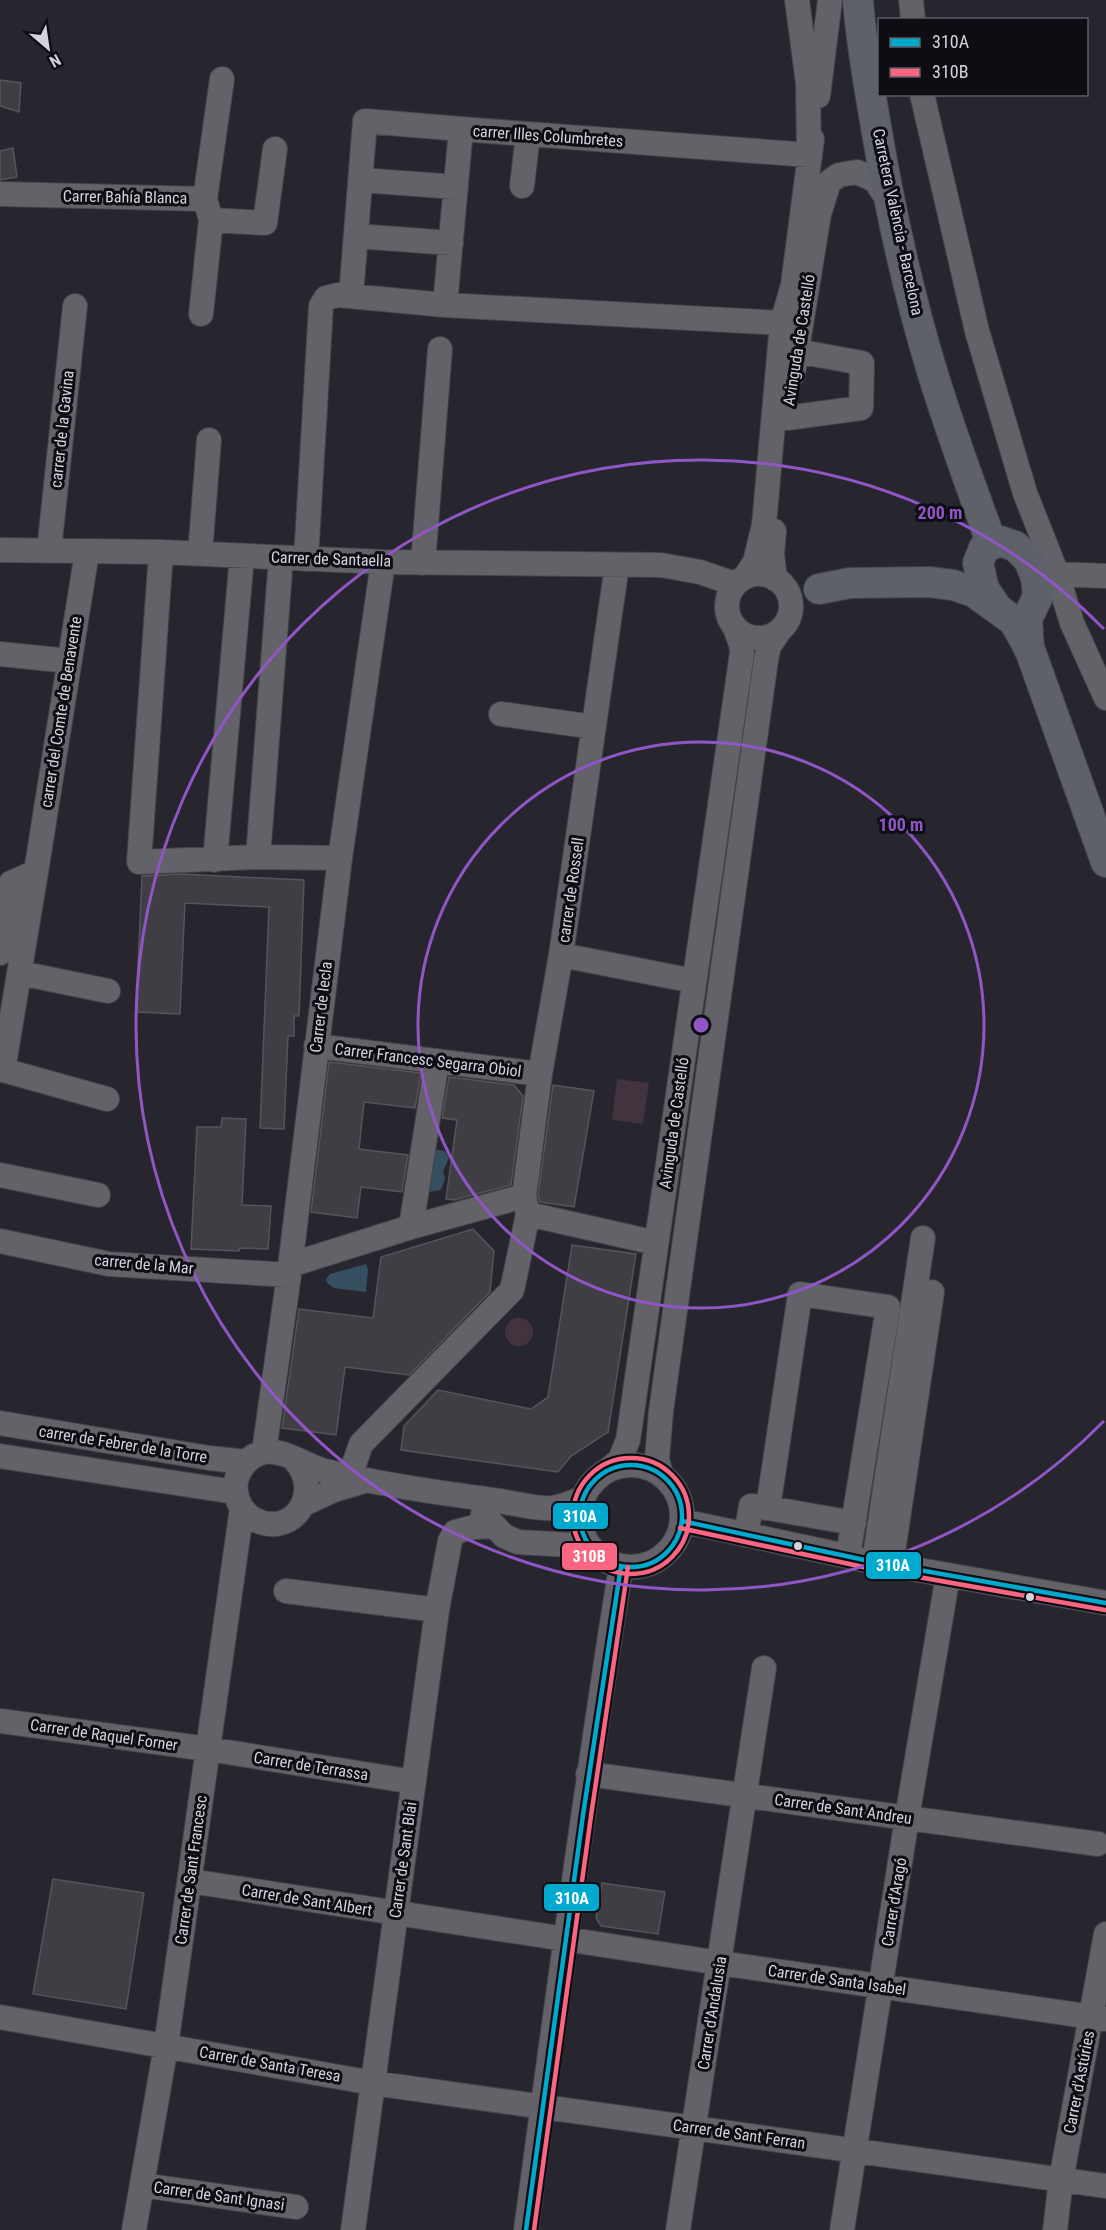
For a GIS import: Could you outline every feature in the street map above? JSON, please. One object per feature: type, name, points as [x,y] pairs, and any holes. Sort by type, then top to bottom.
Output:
[{"type":"main road","name":"Carretera València - Barcelona","points":[[858,0],[865,61],[891,205],[932,369],[985,554],[984,589],[1000,613]]},
{"type":"main road","points":[[929,582],[958,575],[1000,541],[1015,546],[1040,581],[1027,619],[1030,650]]},
{"type":"main road","points":[[819,589],[850,583],[929,582],[953,585],[974,592],[1014,621],[1030,650],[1106,862]]},
{"type":"street","name":"Avinguda de Castelló","points":[[797,0],[808,83],[809,155]]},
{"type":"street","name":"Avinguda de Castelló","points":[[777,580],[772,554],[787,418],[788,352],[782,323],[793,285],[830,0]]},
{"type":"street","points":[[911,0],[913,18]]},
{"type":"street","points":[[201,314],[208,209],[222,79]]},
{"type":"street","points":[[922,96],[976,331],[1025,493],[1040,581],[1072,623],[1106,698]]},
{"type":"street","points":[[351,297],[365,121],[461,129]]},
{"type":"street","name":"carrer Illes Columbretes","points":[[446,305],[461,129],[809,155]]},
{"type":"street","points":[[522,186],[528,134]]},
{"type":"street","name":"Carrer Bahía Blanca","points":[[0,194],[208,209],[265,223],[275,149]]},
{"type":"street","name":"Avinguda de Castelló","points":[[742,579],[755,562],[764,525],[788,352],[819,214],[829,182],[839,175],[857,172],[875,180],[891,205]]},
{"type":"street","points":[[361,180],[456,187]]},
{"type":"street","points":[[356,236],[451,243]]},
{"type":"street","points":[[306,559],[321,306],[327,298],[338,296],[446,305],[782,323]]},
{"type":"street","name":"carrer de la Gavina","points":[[49,551],[75,306]]},
{"type":"street","points":[[423,562],[440,349]]},
{"type":"street","points":[[787,418],[861,408],[862,363],[788,352]]},
{"type":"street","points":[[200,554],[209,440]]},
{"type":"street","name":"Carrer de Santaella","points":[[0,550],[161,552],[383,562],[661,565],[700,572],[732,583],[742,579]]},
{"type":"street","name":"carrer del Comte de Benavente","points":[[3,1052],[20,973],[87,552]]},
{"type":"street","points":[[161,552],[139,862],[258,857],[340,858]]},
{"type":"street","points":[[215,860],[242,556]]},
{"type":"street","points":[[258,857],[281,558]]},
{"type":"street","name":"Carrer de Iecla","points":[[255,1457],[289,1270],[340,858],[383,562]]},
{"type":"street","name":"carrer de Rossell","points":[[359,1478],[361,1444],[512,1290],[526,1205],[540,1074],[561,954],[617,565]]},
{"type":"street","name":"Carrer de Santaella","points":[[661,565],[705,587],[731,619]]},
{"type":"street","points":[[753,575],[768,576],[819,589],[805,596],[770,636],[759,638],[746,636],[731,619],[728,598],[732,589],[742,579],[753,575]]},
{"type":"street","points":[[1040,581],[1106,576]]},
{"type":"street","points":[[777,580],[789,595],[785,621]]},
{"type":"street","name":"Avinguda de Castelló","points":[[608,1470],[620,1460],[628,1440],[657,1243],[742,652],[731,619]]},
{"type":"street","name":"Avinguda de Castelló","points":[[661,1475],[657,1459],[661,1411],[765,671],[769,646],[785,621]]},
{"type":"street","points":[[0,654],[69,661]]},
{"type":"street","points":[[501,714],[594,727]]},
{"type":"street","points":[[0,954],[11,883],[36,872]]},
{"type":"street","points":[[561,954],[694,981]]},
{"type":"street","points":[[20,973],[108,991]]},
{"type":"street","name":"Carrer Francesc Segarra Obiol","points":[[316,1047],[540,1074]]},
{"type":"street","points":[[3,1052],[3,1070],[107,1100]]},
{"type":"street","points":[[411,1227],[436,1061]]},
{"type":"street","points":[[0,1175],[98,1196]]},
{"type":"street","name":"carrer de la Mar","points":[[0,1241],[109,1264],[289,1270],[411,1227],[526,1205],[657,1243]]},
{"type":"street","points":[[882,1563],[923,1238]]},
{"type":"street","points":[[882,1563],[932,1292]]},
{"type":"street","points":[[768,1508],[800,1294],[888,1307],[848,1557]]},
{"type":"street","name":"carrer de Febrer de la Torre","points":[[0,1423],[208,1458],[255,1457]]},
{"type":"street","points":[[285,1454],[294,1460],[302,1468],[307,1480],[308,1492],[304,1504],[286,1521],[274,1524],[261,1523],[250,1517],[239,1500],[236,1481],[255,1457],[285,1454]]},
{"type":"street","name":"carrer de Febrer de la Torre","points":[[0,1456],[239,1500]]},
{"type":"street","points":[[294,1460],[322,1470],[359,1478],[551,1509],[583,1498]]},
{"type":"street","points":[[635,1465],[649,1468],[661,1475],[678,1495],[682,1521],[677,1538],[668,1551],[654,1561],[638,1567],[621,1566],[609,1562],[589,1546],[582,1531],[580,1514],[583,1498],[589,1487],[608,1470],[621,1466],[635,1465]]},
{"type":"street","points":[[304,1504],[359,1478]]},
{"type":"street","points":[[447,1494],[469,1504],[487,1517],[504,1536],[518,1542],[589,1546]]},
{"type":"street","name":"Carrer de Sant Francesc","points":[[134,2230],[166,2046],[190,1881],[239,1500]]},
{"type":"street","points":[[746,1535],[751,1506],[854,1523]]},
{"type":"street","points":[[682,1521],[848,1557],[1106,1603]]},
{"type":"street","name":"Carrer de Sant Blai","points":[[353,2230],[437,1610],[450,1541],[455,1532],[474,1527],[494,1526]]},
{"type":"street","points":[[526,2230],[568,1939],[588,1774],[621,1566]]},
{"type":"street","name":"Carrer d'Aragó","points":[[842,2230],[948,1575]]},
{"type":"street","points":[[286,1591],[437,1610]]},
{"type":"street","name":"Carrer d'Andalusia","points":[[678,2230],[764,1668]]},
{"type":"street","name":"Carrer de Raquel Forner","points":[[0,1721],[208,1749]]},
{"type":"street","name":"Carrer de Terrassa","points":[[208,1749],[414,1782]]},
{"type":"street","name":"Carrer de Sant Andreu","points":[[588,1774],[1098,1844]]},
{"type":"street","name":"Carrer de Sant Albert","points":[[190,1881],[568,1939]]},
{"type":"street","name":"Carrer d'Astúries","points":[[1055,2230],[1061,2180],[1099,2018],[1106,1934]]},
{"type":"street","name":"Carrer de Santa Isabel","points":[[568,1939],[1099,2018]]},
{"type":"street","name":"Carrer de Santa Teresa","points":[[0,2017],[373,2083]]},
{"type":"street","name":"Carrer de Sant Ferran","points":[[373,2083],[1106,2186]]},
{"type":"street","name":"Carrer de Sant Ignasi","points":[[142,2185],[296,2207]]},
{"type":"shaded area","points":[[617,1079],[649,1083],[643,1124],[612,1120]]},
{"type":"shaded area","points":[[519,1318],[529,1322],[533,1332],[529,1342],[519,1346],[509,1342],[505,1332],[509,1322]]},
{"type":"water","points":[[434,1149],[445,1151],[449,1158],[443,1171],[445,1178],[441,1190],[428,1192]]},
{"type":"water","points":[[366,1264],[368,1269],[366,1292],[334,1288],[327,1283],[326,1279],[330,1274]]},
{"type":"building","points":[[0,80],[21,83],[19,112],[0,106]]},
{"type":"building","points":[[13,148],[17,177],[0,180],[0,151]]},
{"type":"building","points":[[182,874],[304,880],[299,1016],[294,1016],[294,1036],[288,1036],[284,1129],[260,1128],[269,907],[185,903],[180,1014],[136,1012],[142,876]]},
{"type":"building","points":[[329,1062],[421,1073],[415,1108],[364,1102],[359,1149],[408,1155],[402,1192],[361,1187],[357,1218],[311,1212]]},
{"type":"building","points":[[449,1077],[514,1085],[523,1096],[511,1185],[454,1200],[446,1199],[457,1120],[442,1118]]},
{"type":"building","points":[[553,1085],[594,1091],[574,1207],[540,1202],[538,1195]]},
{"type":"building","points":[[222,1118],[246,1119],[242,1205],[271,1206],[268,1249],[239,1248],[239,1251],[191,1249],[197,1127],[221,1127]]},
{"type":"building","points":[[473,1229],[494,1251],[490,1292],[409,1375],[345,1367],[336,1435],[282,1428],[299,1309],[373,1318],[381,1257]]},
{"type":"building","points":[[572,1245],[636,1254],[608,1432],[571,1456],[558,1472],[401,1450],[404,1426],[438,1390],[531,1409],[548,1397]]},
{"type":"building","points":[[53,1879],[144,1893],[126,2009],[33,1994]]},
{"type":"building","points":[[602,1883],[665,1892],[658,1934],[601,1926],[596,1918]]},
{"type":"transit line","name":"310B","points":[[631,1458],[653,1462],[672,1475],[685,1494],[689,1516],[685,1538],[672,1557],[653,1570],[631,1574],[609,1570],[590,1557],[577,1538],[573,1516],[577,1494],[590,1475],[609,1462],[631,1458]]},
{"type":"transit line","name":"310A","points":[[631,1465],[650,1469],[667,1480],[678,1497],[682,1516],[678,1535],[667,1552],[650,1563],[631,1567],[612,1563],[595,1552],[584,1535],[580,1516],[584,1497],[595,1480],[612,1469],[631,1465]]},
{"type":"transit line","name":"310A","points":[[682,1521],[874,1562],[1106,1603]]},
{"type":"transit line","name":"310B","points":[[680,1528],[873,1569],[1105,1610]]},
{"type":"transit line","name":"310A","points":[[526,2230],[583,1815],[621,1566]]},
{"type":"transit line","name":"310B","points":[[534,2230],[628,1567]]}]
